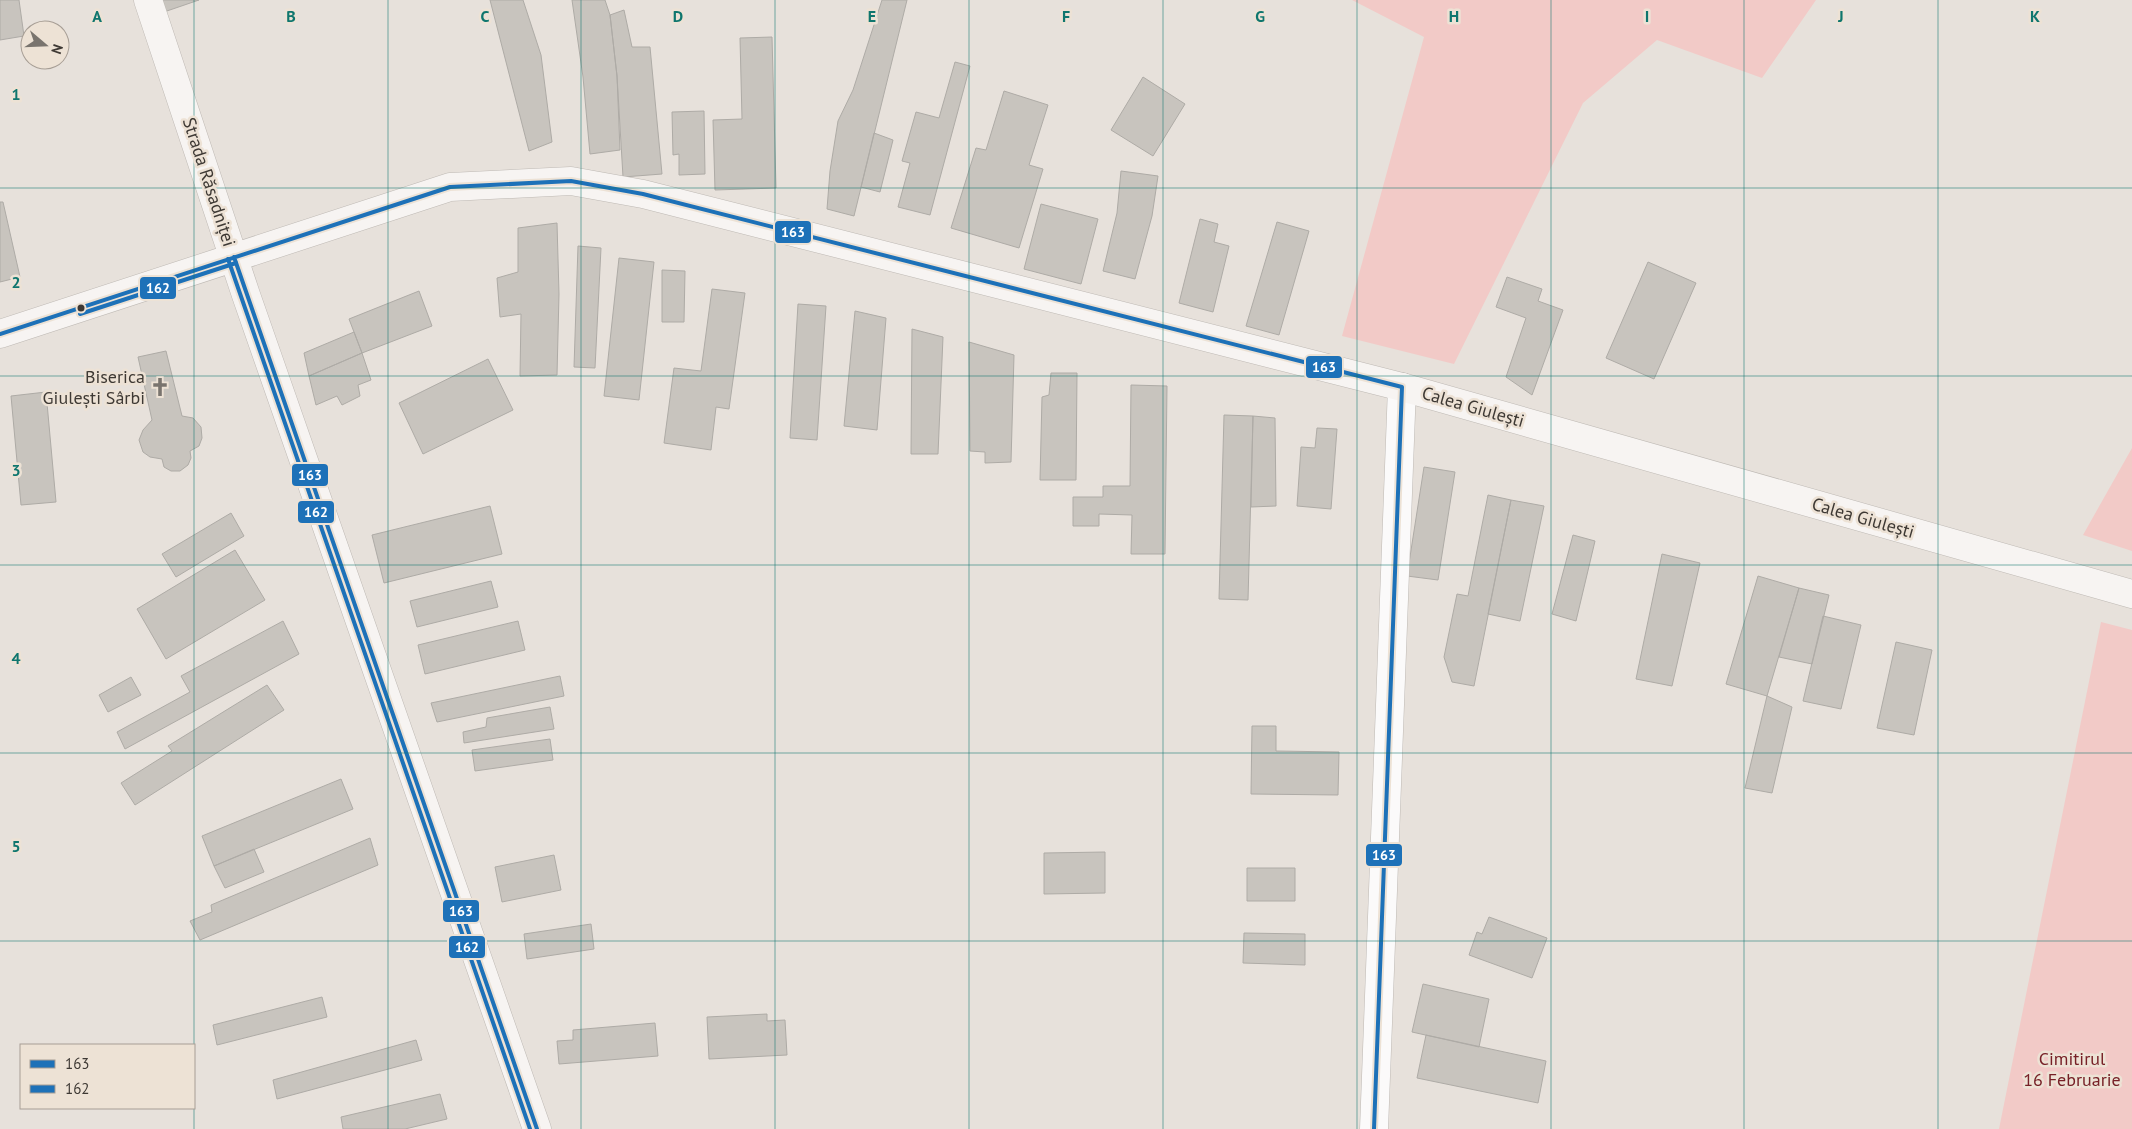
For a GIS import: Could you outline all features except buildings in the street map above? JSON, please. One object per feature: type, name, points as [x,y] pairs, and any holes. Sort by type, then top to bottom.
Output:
[{"type":"street","name":"Strada Răsadniței","points":[[148,0],[234,257],[537,1129]]},
{"type":"street","name":"Calea Giulești","points":[[0,334],[450,187],[571,181],[643,194],[1402,387],[2132,594]]},
{"type":"street","points":[[1374,1129],[1402,387]]},
{"type":"green space","points":[[1352,0],[1816,0],[1762,78],[1657,40],[1583,103],[1454,364],[1342,336],[1424,37]]},
{"type":"green space","points":[[2132,448],[2132,551],[2083,535]]},
{"type":"green space","name":"Cimitirul 16 Februarie","points":[[2101,622],[2132,630],[2132,1129],[1999,1129]]},
{"type":"transit line","name":"163","points":[[0,334],[450,187],[571,181],[643,194],[1402,387],[1374,1129]]},
{"type":"transit line","name":"163","points":[[234,257],[537,1129]]},
{"type":"transit line","name":"162","points":[[228,259],[530,1129]]},
{"type":"transit line","name":"162","points":[[80,314],[236,263]]},
{"type":"place","name":"Biserica Giulești Sârbi","points":[[160,387]]}]
